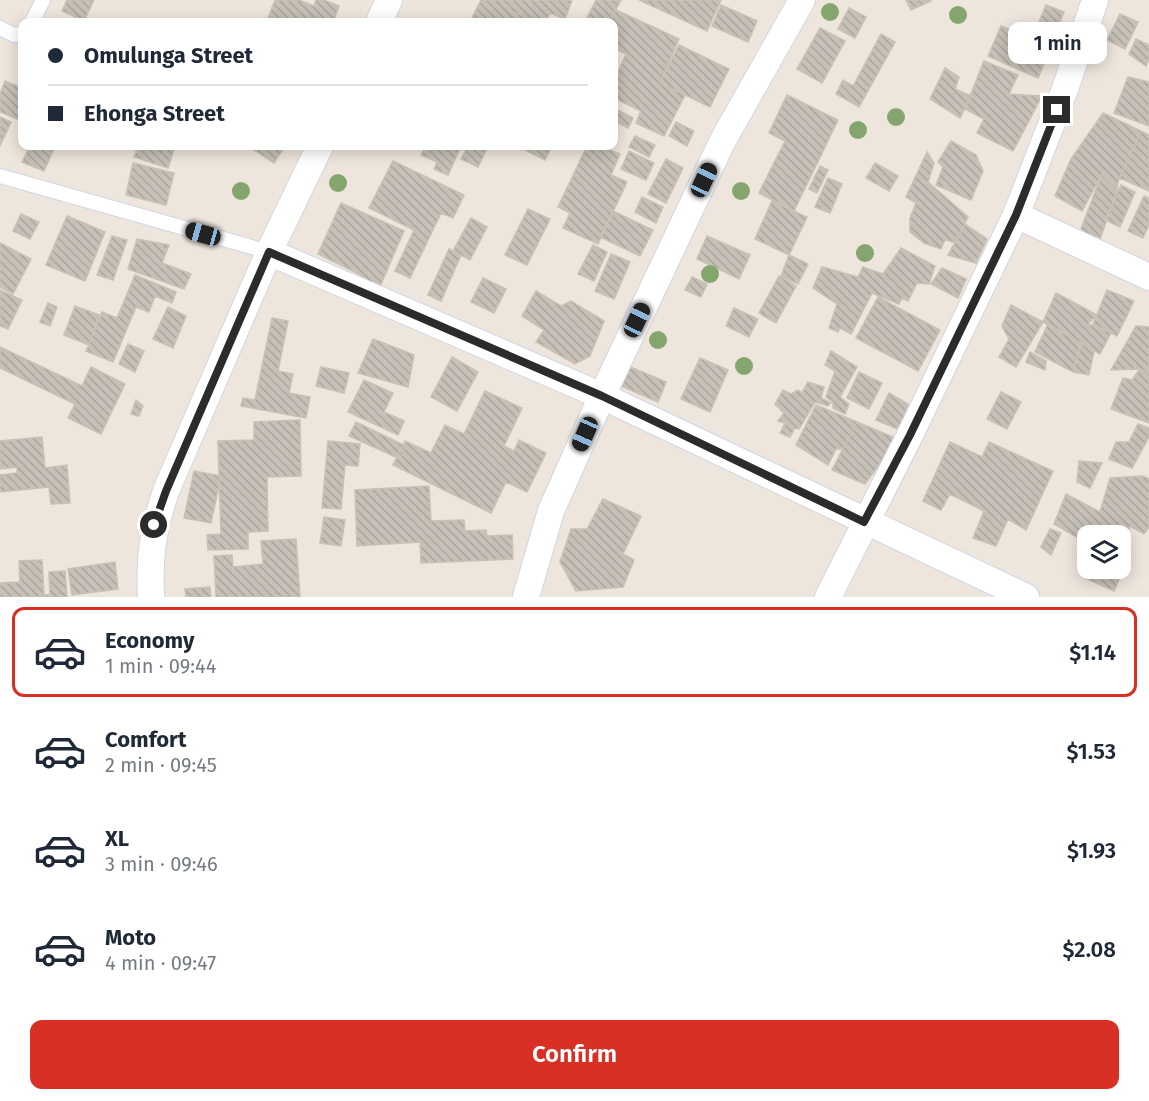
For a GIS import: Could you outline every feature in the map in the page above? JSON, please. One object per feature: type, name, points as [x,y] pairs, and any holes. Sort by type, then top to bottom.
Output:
[{"type":"street","points":[[381,18],[389,0]]},
{"type":"street","points":[[526,597],[551,511],[602,396],[722,142],[802,0]]},
{"type":"street","points":[[828,597],[910,435],[1016,215],[1065,89],[1095,0]]},
{"type":"street","points":[[151,597],[150,562],[154,525],[166,491],[269,252],[318,150]]},
{"type":"street","points":[[1016,215],[1149,277]]},
{"type":"street","points":[[269,252],[602,396],[1026,597]]},
{"type":"lane","points":[[34,18],[43,0]]},
{"type":"lane","points":[[0,28],[14,35],[18,34]]},
{"type":"lane","points":[[2,180],[269,252]]},
{"type":"building","points":[[67,0],[94,0],[85,18],[77,18],[62,11]]},
{"type":"building","points":[[275,0],[299,0],[314,6],[316,0],[324,0],[339,6],[334,18],[268,18]]},
{"type":"building","points":[[481,0],[513,0],[509,10],[526,17],[526,18],[472,18]]},
{"type":"building","points":[[513,0],[572,0],[565,18],[550,13],[548,18],[528,18],[509,10]]},
{"type":"building","points":[[596,0],[621,0],[611,18],[587,18]]},
{"type":"building","points":[[639,0],[721,0],[707,31]]},
{"type":"building","points":[[906,0],[931,0],[931,1],[911,10]]},
{"type":"building","points":[[721,5],[757,21],[748,42],[712,26]]},
{"type":"building","points":[[1046,5],[1064,12],[1057,29],[1039,22]]},
{"type":"building","points":[[849,8],[866,17],[855,38],[838,29]]},
{"type":"building","points":[[616,10],[679,39],[660,83],[685,95],[664,136],[636,123],[641,111],[618,100],[618,72],[626,54],[618,50],[618,18],[611,18]]},
{"type":"building","points":[[1120,14],[1138,22],[1125,49],[1107,40]]},
{"type":"building","points":[[1001,26],[1051,47],[1038,78],[988,56]]},
{"type":"building","points":[[820,28],[845,41],[822,83],[797,69]]},
{"type":"building","points":[[881,34],[895,42],[859,107],[836,94],[843,80],[853,86]]},
{"type":"building","points":[[1136,39],[1149,45],[1149,59],[1146,66],[1129,54]]},
{"type":"building","points":[[679,45],[729,69],[710,107],[660,83]]},
{"type":"building","points":[[984,61],[1018,75],[1009,94],[1042,96],[1013,151],[977,133],[984,119],[965,109]]},
{"type":"building","points":[[945,68],[959,77],[955,89],[971,96],[960,118],[930,99]]},
{"type":"building","points":[[1128,77],[1149,82],[1149,126],[1114,113]]},
{"type":"building","points":[[5,81],[18,86],[18,119],[0,112],[0,94]]},
{"type":"building","points":[[787,95],[838,120],[794,211],[759,193],[785,141],[769,133]]},
{"type":"building","points":[[618,110],[633,118],[628,128],[618,123]]},
{"type":"building","points":[[1103,113],[1141,131],[1118,182],[1117,191],[1102,174],[1082,211],[1055,196],[1071,159]]},
{"type":"building","points":[[0,117],[11,122],[0,146]]},
{"type":"building","points":[[676,122],[694,131],[687,146],[669,136]]},
{"type":"building","points":[[1141,131],[1149,135],[1149,191],[1120,178]]},
{"type":"building","points":[[635,136],[655,145],[649,157],[629,147]]},
{"type":"building","points":[[951,141],[976,155],[983,171],[971,200],[936,185],[943,167],[938,162]]},
{"type":"building","points":[[28,150],[53,150],[44,171],[22,162]]},
{"type":"building","points":[[137,150],[174,150],[168,168],[134,157]]},
{"type":"building","points":[[254,150],[282,150],[274,163]]},
{"type":"building","points":[[424,150],[459,150],[448,175],[434,169],[437,162],[421,155]]},
{"type":"building","points":[[466,150],[486,150],[478,167],[461,159]]},
{"type":"building","points":[[525,150],[550,150],[545,160]]},
{"type":"building","points":[[585,150],[610,150],[620,154],[611,175],[627,182],[598,244],[563,228],[570,213],[558,207]]},
{"type":"building","points":[[629,151],[654,163],[646,180],[621,169]]},
{"type":"building","points":[[927,152],[934,163],[928,182],[968,217],[955,243],[945,239],[941,249],[924,243],[910,232],[910,218],[916,203],[906,197]]},
{"type":"building","points":[[666,159],[683,168],[666,203],[648,194]]},
{"type":"building","points":[[393,161],[464,195],[453,218],[441,213],[410,278],[395,271],[414,230],[369,208]]},
{"type":"building","points":[[133,163],[174,173],[166,205],[126,195]]},
{"type":"building","points":[[875,163],[898,176],[889,191],[866,178]]},
{"type":"building","points":[[820,166],[828,170],[817,193],[809,189]]},
{"type":"building","points":[[1102,174],[1117,191],[1099,242],[1081,229]]},
{"type":"building","points":[[828,178],[842,184],[830,213],[815,207]]},
{"type":"building","points":[[1121,185],[1135,192],[1120,227],[1105,220]]},
{"type":"building","points":[[1144,196],[1149,198],[1149,225],[1143,238],[1128,231]]},
{"type":"building","points":[[642,197],[663,207],[656,223],[635,212]]},
{"type":"building","points":[[772,201],[807,217],[789,255],[755,239]]},
{"type":"building","points":[[341,203],[404,231],[375,298],[354,289],[361,275],[318,254]]},
{"type":"building","points":[[528,209],[550,219],[527,265],[505,255]]},
{"type":"building","points":[[613,211],[653,230],[640,256],[600,237]]},
{"type":"building","points":[[21,214],[39,222],[30,239],[13,231]]},
{"type":"building","points":[[67,216],[105,232],[85,281],[46,265]]},
{"type":"building","points":[[471,218],[487,227],[470,260],[453,251]]},
{"type":"building","points":[[965,224],[987,239],[976,263],[948,255]]},
{"type":"building","points":[[112,236],[127,240],[113,280],[97,275]]},
{"type":"building","points":[[707,236],[750,255],[739,279],[697,259]]},
{"type":"building","points":[[137,239],[169,245],[162,263],[191,274],[184,289],[128,269]]},
{"type":"building","points":[[0,243],[31,259],[13,294],[0,287]]},
{"type":"building","points":[[593,245],[607,252],[594,281],[578,274]]},
{"type":"building","points":[[901,248],[935,266],[929,284],[917,283],[908,301],[902,298],[899,304],[872,293],[851,334],[840,328],[838,332],[829,328],[837,304],[813,288],[822,267],[858,277],[863,267],[883,274]]},
{"type":"building","points":[[449,249],[461,255],[441,301],[428,295]]},
{"type":"building","points":[[611,254],[630,262],[614,299],[595,291]]},
{"type":"building","points":[[789,255],[808,264],[798,284],[781,276]]},
{"type":"building","points":[[942,268],[966,279],[958,298],[931,284]]},
{"type":"building","points":[[135,275],[176,292],[172,303],[155,296],[149,312],[136,307],[113,362],[86,351],[102,312],[117,318]]},
{"type":"building","points":[[779,276],[796,286],[776,323],[759,313]]},
{"type":"building","points":[[692,277],[707,284],[701,297],[685,290]]},
{"type":"building","points":[[483,278],[506,289],[494,313],[471,302]]},
{"type":"building","points":[[0,290],[22,300],[8,329],[0,326]]},
{"type":"building","points":[[1107,290],[1134,301],[1117,336],[1093,324]]},
{"type":"building","points":[[536,291],[561,306],[571,301],[604,321],[590,356],[575,364],[536,342],[544,330],[522,316]]},
{"type":"building","points":[[1056,293],[1097,315],[1088,324],[1111,333],[1100,354],[1043,322]]},
{"type":"building","points":[[878,297],[940,330],[918,371],[856,338]]},
{"type":"building","points":[[48,303],[57,307],[50,326],[40,322]]},
{"type":"building","points":[[1011,305],[1043,322],[1016,367],[999,357],[1009,339],[1002,326]]},
{"type":"building","points":[[75,306],[99,315],[89,345],[64,335]]},
{"type":"building","points":[[168,307],[186,316],[173,348],[153,339]]},
{"type":"building","points":[[734,308],[758,319],[749,337],[726,326]]},
{"type":"building","points":[[272,318],[288,321],[278,371],[293,374],[289,393],[310,397],[306,418],[241,406],[243,398],[255,400]]},
{"type":"building","points":[[1048,324],[1081,343],[1073,372],[1035,352]]},
{"type":"building","points":[[1136,326],[1149,327],[1149,373],[1140,369],[1111,370]]},
{"type":"building","points":[[373,339],[414,355],[408,387],[358,373]]},
{"type":"building","points":[[1081,343],[1094,351],[1089,375],[1073,372]]},
{"type":"building","points":[[128,344],[144,351],[135,372],[119,364]]},
{"type":"building","points":[[0,347],[82,386],[91,367],[125,384],[101,434],[68,418],[75,404],[0,368]]},
{"type":"building","points":[[831,351],[857,367],[840,397],[849,404],[845,414],[833,408],[833,402],[826,397],[835,371],[825,365]]},
{"type":"building","points":[[1030,352],[1046,361],[1045,370],[1026,362]]},
{"type":"building","points":[[452,357],[478,372],[457,411],[431,397]]},
{"type":"building","points":[[700,358],[728,370],[710,412],[681,399]]},
{"type":"building","points":[[628,366],[666,382],[658,402],[619,385]]},
{"type":"building","points":[[321,367],[349,373],[344,393],[316,386]]},
{"type":"building","points":[[1140,369],[1149,373],[1149,423],[1111,409],[1123,378],[1132,380]]},
{"type":"building","points":[[859,372],[882,383],[869,409],[847,398]]},
{"type":"building","points":[[364,380],[393,393],[384,412],[404,421],[398,435],[348,412]]},
{"type":"building","points":[[808,382],[824,387],[821,398],[831,403],[828,406],[815,402],[799,429],[795,428],[790,437],[780,433],[785,423],[778,421],[784,413],[775,404],[783,390],[791,394],[798,390],[802,393]]},
{"type":"building","points":[[485,391],[522,408],[504,446],[514,451],[519,440],[546,453],[527,492],[506,482],[491,513],[393,465],[405,441],[431,453],[445,425],[464,434]]},
{"type":"building","points":[[1001,392],[1021,402],[1007,429],[987,419]]},
{"type":"building","points":[[889,393],[908,404],[900,430],[876,420]]},
{"type":"building","points":[[136,400],[143,406],[139,416],[131,414]]},
{"type":"building","points":[[816,405],[857,422],[843,449],[836,449],[828,465],[796,445]]},
{"type":"building","points":[[300,420],[301,476],[267,477],[268,531],[248,532],[248,549],[208,550],[207,535],[221,534],[218,441],[254,440],[254,422]]},
{"type":"building","points":[[356,422],[406,446],[400,459],[349,436]]},
{"type":"building","points":[[857,422],[898,439],[865,484],[832,470]]},
{"type":"building","points":[[1138,424],[1149,428],[1149,437],[1132,468],[1109,459],[1116,442],[1129,442]]},
{"type":"building","points":[[42,437],[45,468],[67,465],[70,503],[51,504],[49,487],[0,492],[0,475],[17,473],[17,467],[0,469],[0,441]]},
{"type":"building","points":[[328,441],[360,444],[358,466],[345,465],[341,509],[322,508]]},
{"type":"building","points":[[950,442],[982,457],[989,442],[1053,471],[1026,530],[1008,519],[996,546],[973,538],[984,511],[950,494],[941,510],[923,501]]},
{"type":"building","points":[[1079,461],[1102,463],[1090,488],[1077,482]]},
{"type":"building","points":[[194,471],[221,476],[211,523],[184,518]]},
{"type":"building","points":[[1143,476],[1149,479],[1149,527],[1144,534],[1131,525],[1077,525],[1077,538],[1054,524],[1066,494],[1100,512],[1110,478]]},
{"type":"building","points":[[429,486],[431,521],[464,520],[465,531],[486,530],[487,536],[512,535],[513,559],[421,563],[420,542],[357,546],[355,490]]},
{"type":"building","points":[[603,499],[641,516],[623,554],[634,560],[623,587],[576,591],[560,562],[571,529],[587,529]]},
{"type":"building","points":[[324,517],[345,520],[341,546],[320,543]]},
{"type":"building","points":[[1050,529],[1061,533],[1051,555],[1041,547]]},
{"type":"building","points":[[296,539],[300,597],[216,597],[214,556],[232,555],[233,567],[263,564],[261,541]]},
{"type":"building","points":[[42,560],[44,595],[50,595],[49,572],[65,571],[67,597],[0,597],[0,583],[20,582],[19,561]]},
{"type":"building","points":[[115,562],[118,589],[72,595],[68,569]]},
{"type":"building","points":[[1087,579],[1119,579],[1114,591]]},
{"type":"building","points":[[210,587],[211,597],[186,597],[185,589]]},
{"type":"route","points":[[154,525],[166,491],[269,252],[602,396],[864,522],[910,435],[1016,215],[1057,110]]}]
